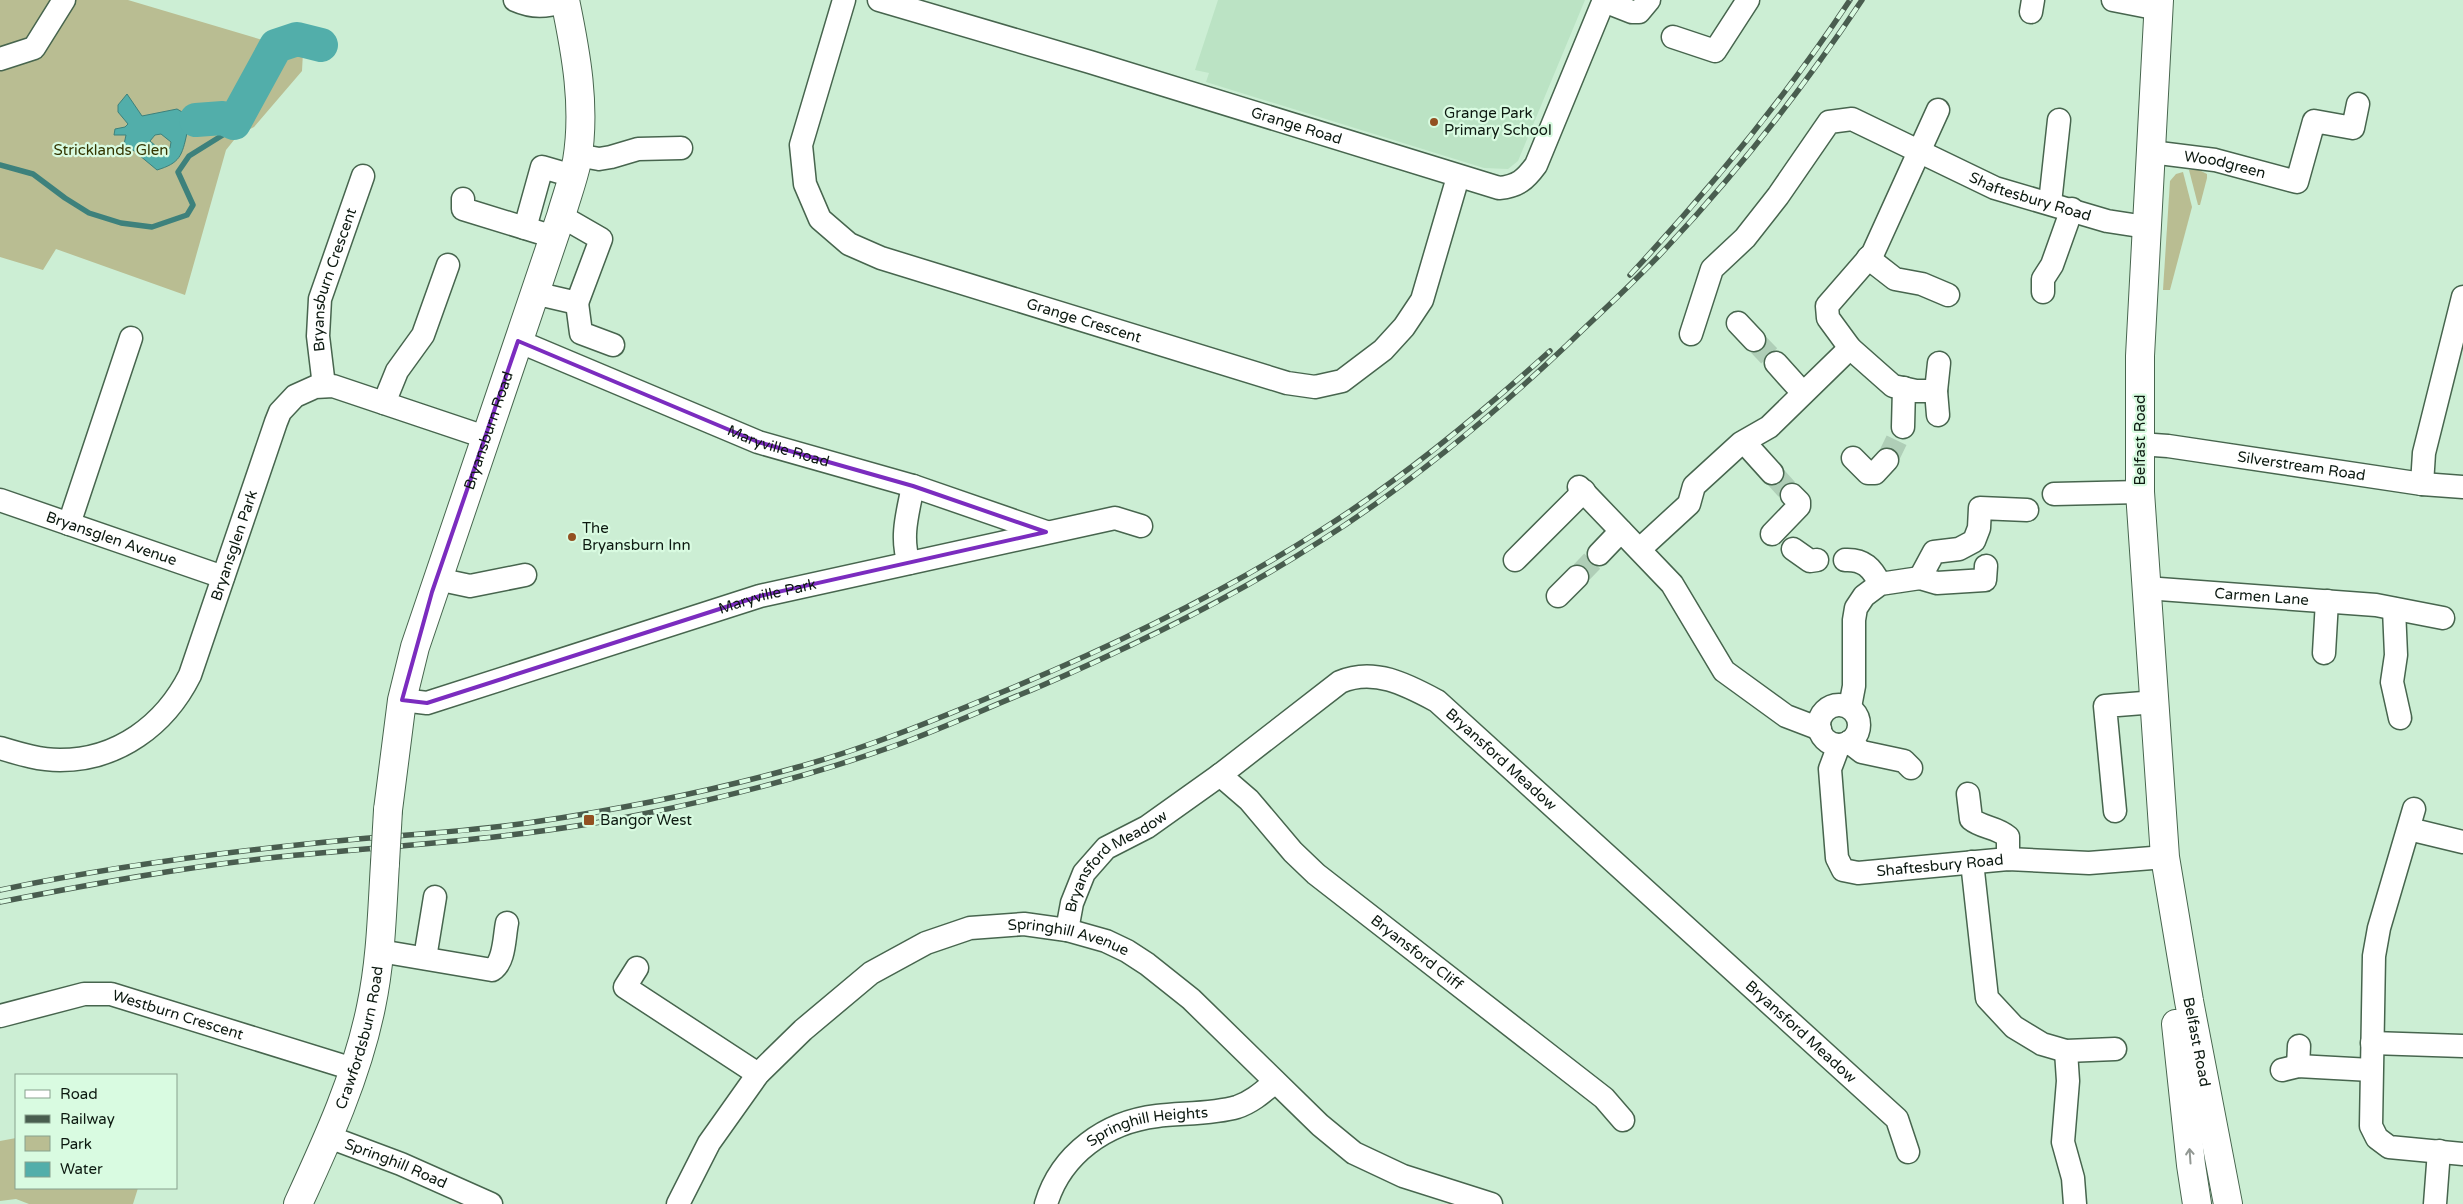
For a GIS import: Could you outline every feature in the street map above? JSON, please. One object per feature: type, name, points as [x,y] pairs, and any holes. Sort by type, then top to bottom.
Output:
[{"type":"main road","name":"Bryansburn Road","points":[[385,863],[388,810],[402,700],[415,647],[557,226],[575,165],[581,110],[579,78],[565,1]]},
{"type":"main road","name":"Belfast Road","points":[[2159,5],[2140,356],[2140,492],[2156,702],[2174,1002],[2191,1166],[2198,1204]]},
{"type":"main road","name":"Crawfordsburn Road","points":[[298,1204],[329,1137],[353,1069],[371,1008],[380,951],[385,863]]},
{"type":"main road","name":"Belfast Road","points":[[2167,868],[2228,1204]]},
{"type":"street","points":[[0,59],[34,48],[64,0]]},
{"type":"street","points":[[515,0],[535,6],[546,6],[565,1]]},
{"type":"street","name":"Grange Crescent","points":[[844,0],[801,145],[805,184],[820,219],[849,244],[881,258],[1287,383],[1315,387],[1342,381],[1383,350],[1404,327],[1422,300],[1458,177]]},
{"type":"street","name":"Grange Road","points":[[879,0],[1090,62],[1458,177],[1499,188],[1519,184],[1527,178],[1536,165],[1604,0]]},
{"type":"street","points":[[1604,0],[1632,12],[1639,12],[1649,0]]},
{"type":"street","points":[[1673,37],[1715,51],[1748,0]]},
{"type":"street","points":[[2113,0],[2159,5]]},
{"type":"street","name":"Woodgreen","points":[[2151,152],[2215,160],[2297,182],[2314,121],[2353,128],[2358,104]]},
{"type":"street","points":[[1936,391],[1892,386],[1850,348],[1828,318],[1827,306],[1873,253],[1938,110]]},
{"type":"street","name":"Shaftesbury Road","points":[[1691,334],[1712,269],[1745,238],[1778,196],[1829,122],[1852,119],[1919,153],[1995,188],[2072,209],[2107,221],[2146,226]]},
{"type":"street","points":[[2050,203],[2059,120]]},
{"type":"street","points":[[525,228],[542,167],[575,165],[599,158],[611,157],[638,148],[681,148]]},
{"type":"street","name":"Bryansburn Crescent","points":[[324,386],[318,336],[320,299],[363,176]]},
{"type":"street","points":[[463,199],[463,209],[525,228],[557,226],[601,239],[577,303],[581,333],[612,345]]},
{"type":"street","points":[[2043,292],[2043,279],[2052,265],[2072,209]]},
{"type":"street","points":[[1868,258],[1895,279],[1922,284],[1948,295]]},
{"type":"street","points":[[384,403],[397,371],[423,335],[448,265]]},
{"type":"street","points":[[534,293],[577,303]]},
{"type":"street","points":[[2422,484],[2424,453],[2463,298]]},
{"type":"street","points":[[1738,323],[1754,340]]},
{"type":"street","points":[[69,524],[131,338]]},
{"type":"street","name":"Maryville Road","points":[[518,341],[758,442],[913,486],[1046,532]]},
{"type":"street","points":[[1640,550],[1689,504],[1694,486],[1716,464],[1744,442],[1769,427],[1850,348]]},
{"type":"street","points":[[1776,363],[1803,393]]},
{"type":"street","points":[[1938,416],[1936,391],[1939,363]]},
{"type":"street","name":"Bryansglen Park","points":[[0,748],[43,758],[76,759],[93,756],[124,745],[153,726],[175,701],[190,675],[280,412],[300,393],[324,386],[341,388],[485,437]]},
{"type":"street","points":[[1902,427],[1904,388]]},
{"type":"street","points":[[1744,442],[1772,472]]},
{"type":"street","name":"Silverstream Road","points":[[2139,444],[2168,446],[2422,484],[2463,487]]},
{"type":"street","points":[[1853,458],[1868,473],[1875,473],[1887,460]]},
{"type":"street","points":[[909,563],[904,551],[904,522],[913,486]]},
{"type":"street","points":[[1515,560],[1581,489],[1672,584],[1724,671],[1786,716],[1820,729]]},
{"type":"street","points":[[2054,494],[2140,492]]},
{"type":"street","points":[[1772,534],[1799,506],[1799,502],[1792,495]]},
{"type":"street","name":"Bryansglen Avenue","points":[[0,500],[223,577]]},
{"type":"street","points":[[1920,578],[1934,552],[1959,549],[1974,542],[1979,528],[1980,508],[2027,510]]},
{"type":"street","name":"Maryville Park","points":[[402,700],[428,703],[760,596],[1115,518],[1141,526]]},
{"type":"street","points":[[1599,554],[1621,531]]},
{"type":"street","points":[[1793,549],[1810,561],[1817,560]]},
{"type":"street","points":[[1845,560],[1858,561],[1869,566],[1880,584]]},
{"type":"street","points":[[1850,708],[1854,686],[1854,620],[1856,608],[1864,596],[1880,584],[1920,578],[1937,583],[1985,580],[1986,566]]},
{"type":"street","points":[[437,579],[470,586],[525,575]]},
{"type":"street","points":[[1558,596],[1577,577]]},
{"type":"street","name":"Carmen Lane","points":[[2146,588],[2327,601],[2385,607],[2443,618]]},
{"type":"street","points":[[2324,653],[2327,601]]},
{"type":"street","points":[[2385,607],[2396,654],[2392,682],[2400,718]]},
{"type":"street","name":"Bryansford Meadow","points":[[1067,930],[1072,904],[1084,873],[1106,848],[1147,826],[1220,775],[1340,682],[1352,677],[1372,676],[1387,679],[1436,701],[1897,1119],[1908,1152]]},
{"type":"street","points":[[2115,811],[2105,706],[2156,702]]},
{"type":"street","points":[[1844,743],[1857,734],[1859,728],[1855,712],[1850,708],[1837,705],[1827,709],[1820,721],[1820,729],[1825,739],[1844,743],[1862,752],[1904,761],[1912,768]]},
{"type":"street","name":"Shaftesbury Road","points":[[1844,743],[1830,769],[1837,858],[1843,870],[1858,873],[2008,859],[2167,868]]},
{"type":"street","name":"Bryansford Cliff","points":[[1220,775],[1249,800],[1293,852],[1316,874],[1604,1098],[1624,1120]]},
{"type":"street","points":[[1968,794],[1971,820],[1996,830],[2008,838],[2008,859]]},
{"type":"street","points":[[2463,842],[2411,819],[2379,928],[2372,981],[2371,1070],[2371,1126],[2378,1138],[2389,1147],[2463,1154]]},
{"type":"street","points":[[1972,862],[1987,998],[2014,1027],[2042,1044],[2066,1051],[2115,1049]]},
{"type":"street","points":[[425,958],[435,897]]},
{"type":"street","points":[[380,951],[492,970],[498,966],[506,923]]},
{"type":"street","name":"Springhill Avenue","points":[[678,1204],[709,1143],[758,1074],[803,1030],[871,973],[926,943],[970,928],[1024,924],[1067,930],[1106,941],[1147,964],[1191,999],[1320,1125],[1354,1153],[1403,1176],[1491,1204]]},
{"type":"street","points":[[637,968],[625,987],[758,1074]]},
{"type":"street","name":"Westburn Crescent","points":[[0,1016],[84,994],[111,994],[353,1069]]},
{"type":"street","points":[[2372,1043],[2463,1046]]},
{"type":"street","points":[[2066,1051],[2068,1081],[2063,1142],[2076,1204]]},
{"type":"street","points":[[2293,1061],[2371,1070]]},
{"type":"street","name":"Springhill Heights","points":[[1046,1204],[1061,1172],[1076,1152],[1093,1139],[1120,1125],[1153,1116],[1235,1107],[1251,1101],[1275,1082]]},
{"type":"street","name":"Springhill Road","points":[[329,1137],[401,1164],[491,1204]]},
{"type":"street","points":[[2436,1204],[2439,1151]]},
{"type":"highlighted area","points":[[518,341],[758,442],[913,486],[1046,532],[760,596],[427,703],[402,700],[432,592]]},
{"type":"shaded area","name":"Grange Park Primary School","points":[[1218,0],[1585,0],[1518,161],[1508,169],[1484,168],[1206,82],[1209,73],[1195,70]]},
{"type":"green space","name":"Stricklands Glen","points":[[0,0],[128,0],[303,52],[302,71],[254,127],[238,135],[226,150],[185,295],[56,249],[43,270],[0,257]]},
{"type":"green space","points":[[2197,169],[2207,174],[2200,205],[2198,205],[2189,170]]},
{"type":"green space","points":[[2183,172],[2192,207],[2170,290],[2163,290],[2170,181],[2176,174]]},
{"type":"green space","points":[[15,1138],[15,1189],[138,1189],[133,1204],[29,1204],[16,1199],[0,1201],[0,1141]]},
{"type":"water","points":[[127,94],[142,116],[177,109],[196,120],[191,131],[187,133],[179,158],[171,165],[157,170],[133,150],[128,152],[123,149],[126,135],[114,135],[115,129],[125,127],[128,124],[118,112],[118,105]],"holes":[[[161,134],[171,142],[170,148],[164,153],[150,141],[155,135]]]},
{"type":"waterway","points":[[196,120],[223,118],[234,123],[276,46],[297,39],[321,45]]},
{"type":"waterway","points":[[0,165],[33,174],[89,213],[121,223],[152,227],[187,215],[193,205],[178,172],[189,156],[226,133],[234,123]]},
{"type":"tunnel","points":[[1754,340],[1776,363]]},
{"type":"tunnel","points":[[1887,460],[1903,427]]},
{"type":"tunnel","points":[[1772,473],[1792,495]]},
{"type":"tunnel","points":[[1577,577],[1599,554]]},
{"type":"railway","points":[[1630,275],[1689,210],[1746,142],[1850,0]]},
{"type":"railway","points":[[0,902],[138,876],[243,861],[552,830],[598,823],[706,800],[801,776],[894,746],[1034,689],[1145,639],[1253,582],[1322,540],[1387,496],[1509,398],[1631,284],[1720,188],[1794,96],[1862,0]]},
{"type":"railway","points":[[0,890],[89,873],[223,853],[490,828],[567,817],[667,799],[733,784],[823,760],[873,743],[995,695],[1120,640],[1201,600],[1279,556],[1349,512],[1409,469],[1467,423],[1550,351]]},
{"type":"place","name":"Grange Park Primary School","points":[[1434,122]]},
{"type":"place","name":"The Bryansburn Inn","points":[[572,537]]},
{"type":"place","name":"Bangor West","points":[[589,820]]}]
